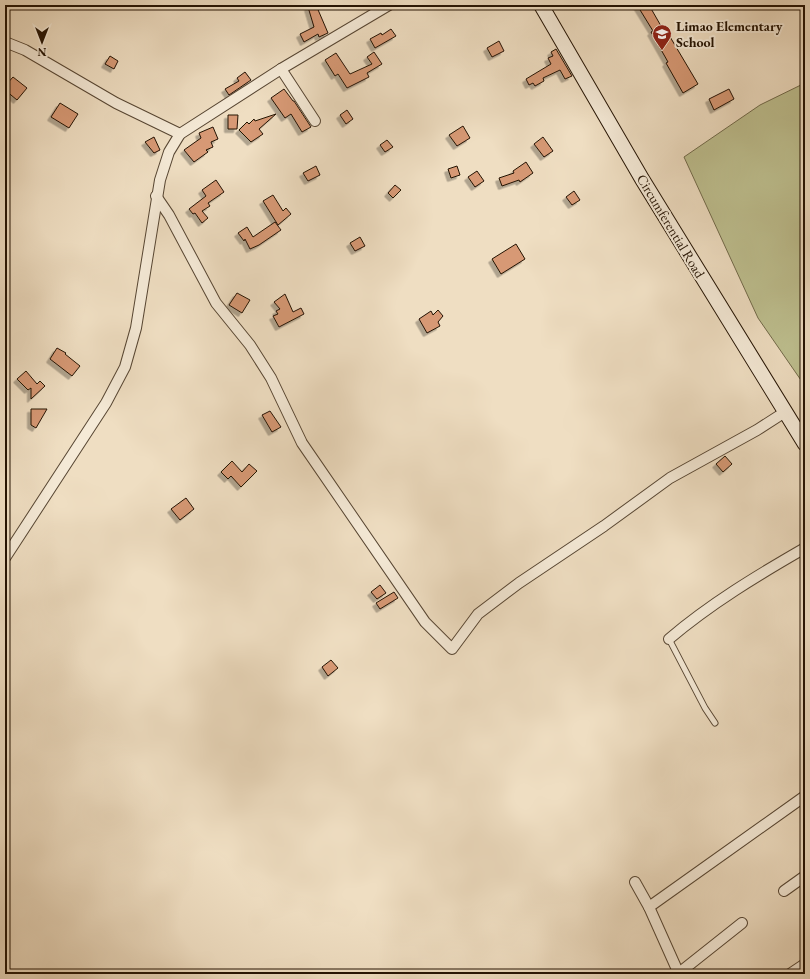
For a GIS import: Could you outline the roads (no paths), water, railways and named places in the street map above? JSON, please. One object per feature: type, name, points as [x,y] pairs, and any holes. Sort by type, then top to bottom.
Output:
[{"type":"main road","name":"Circumferential Road","points":[[541,5],[642,180],[805,444]]},
{"type":"street","points":[[5,558],[106,403],[125,367],[136,328],[156,196],[164,166],[180,134],[280,69],[389,5]]},
{"type":"street","points":[[5,42],[25,50],[116,103],[180,134]]},
{"type":"street","points":[[280,69],[315,120]]},
{"type":"street","points":[[156,196],[172,220],[216,303],[250,345],[271,378],[302,443],[425,622],[452,649],[478,614],[519,582],[604,526],[670,478],[757,430],[785,412]]},
{"type":"street","points":[[669,640],[692,620],[739,588],[803,552]]},
{"type":"street","points":[[649,907],[805,796]]},
{"type":"street","points":[[784,891],[805,876]]},
{"type":"street","points":[[635,882],[649,907],[679,974],[742,923]]},
{"type":"street","points":[[790,974],[805,964]]},
{"type":"lane","points":[[669,640],[705,708],[715,723]]},
{"type":"place","name":"Limao Elementary School","points":[[662,51]]}]
